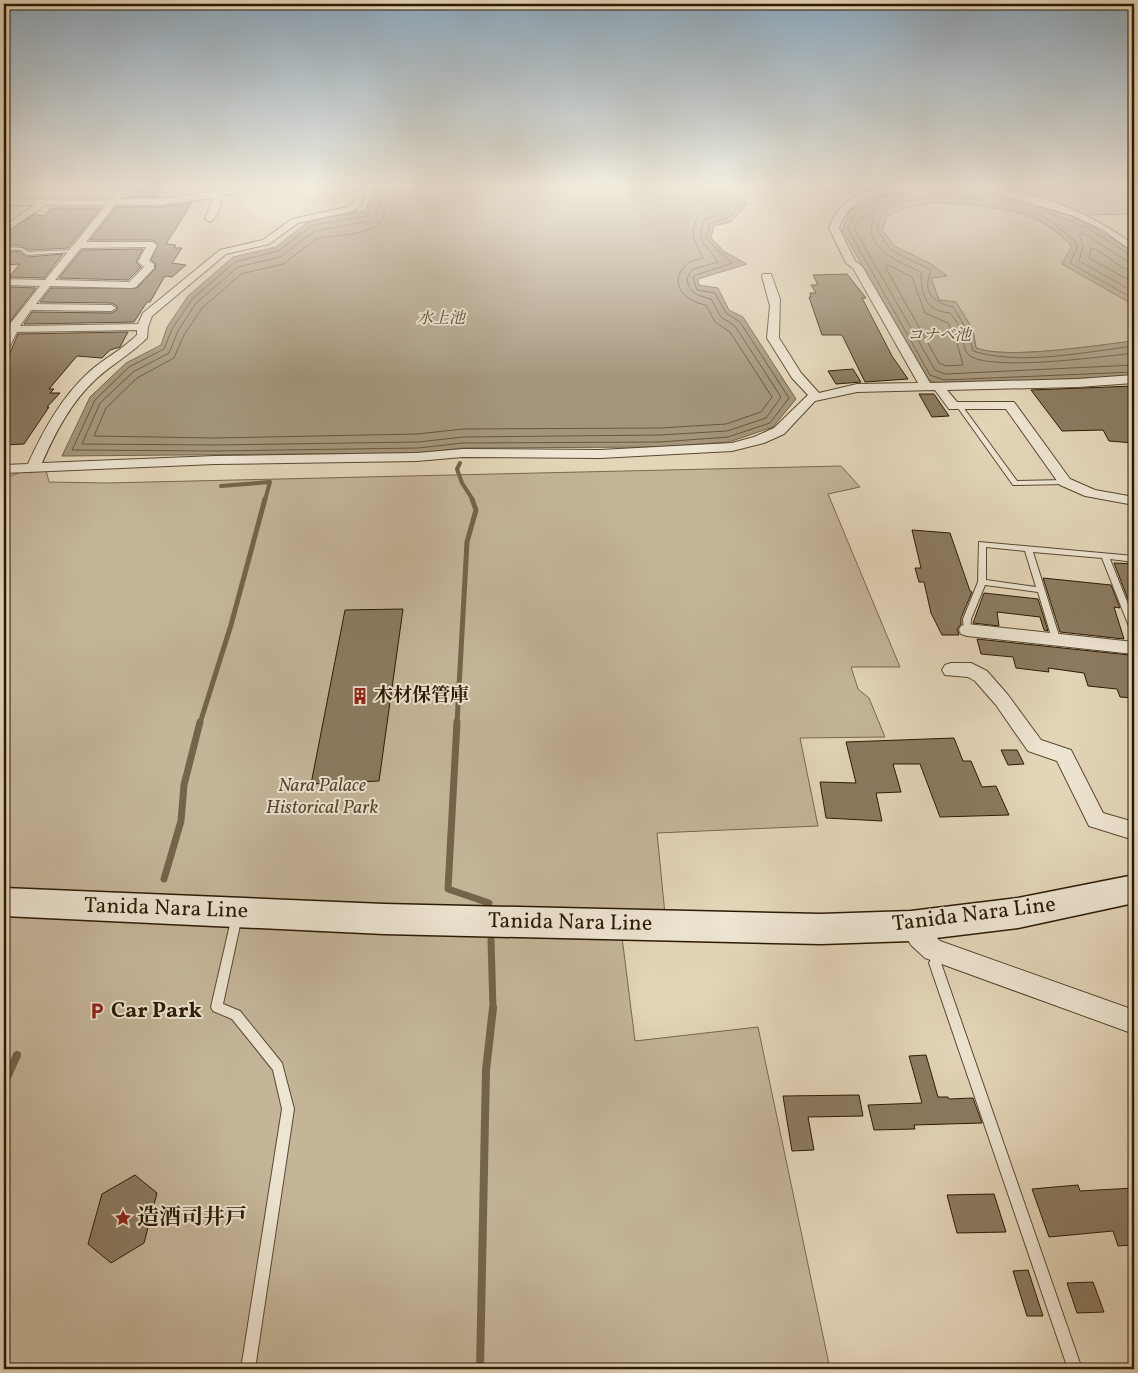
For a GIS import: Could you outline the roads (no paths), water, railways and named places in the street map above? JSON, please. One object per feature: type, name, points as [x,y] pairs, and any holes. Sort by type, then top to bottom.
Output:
[{"type":"main road","name":"Tanida Nara Line","points":[[4,902],[384,919],[821,929],[911,926],[1018,913],[1134,889]]},
{"type":"street","points":[[4,348],[12,329],[71,252]]},
{"type":"street","points":[[4,282],[132,285],[150,266],[143,262],[148,252]]},
{"type":"street","points":[[33,467],[46,438],[72,397],[93,376],[143,336],[142,327],[147,316],[160,303],[223,252]]},
{"type":"street","points":[[846,252],[851,263],[857,266],[925,385]]},
{"type":"street","points":[[766,276],[774,290],[776,300],[777,317],[774,338],[796,375],[816,397]]},
{"type":"street","points":[[30,307],[111,308]]},
{"type":"street","points":[[12,329],[142,327]]},
{"type":"street","points":[[4,468],[215,460],[417,457],[463,453],[600,454],[732,447],[759,440],[778,431],[797,410],[816,397],[857,388],[925,385],[939,387],[1134,379]]},
{"type":"street","points":[[939,387],[953,406],[961,408],[1010,405],[1065,482],[1076,489],[1095,496],[1134,501]]},
{"type":"street","points":[[967,630],[1134,648]]},
{"type":"street","points":[[951,670],[971,670],[981,676],[1002,700],[1034,746],[1064,755],[1096,820],[1134,831]]},
{"type":"street","points":[[911,926],[934,956],[1046,989],[1134,1022]]},
{"type":"lane","points":[[25,252],[27,254],[42,252]]},
{"type":"lane","points":[[961,408],[1015,482],[1065,482]]},
{"type":"lane","points":[[967,630],[967,619],[982,582],[982,544],[1106,558],[1134,559]]},
{"type":"lane","points":[[1028,549],[1056,639]]},
{"type":"lane","points":[[1106,558],[1134,629]]},
{"type":"lane","points":[[982,582],[1040,590]]},
{"type":"lane","points":[[238,912],[217,1007],[236,1015],[278,1067],[288,1109],[248,1369]]},
{"type":"lane","points":[[934,956],[1076,1369]]},
{"type":"water","name":"水上池","points":[[254,252],[725,252],[747,264],[698,279],[699,285],[718,288],[729,310],[743,317],[796,399],[773,427],[729,442],[661,447],[463,448],[419,453],[62,456],[90,397],[126,363],[161,345],[167,327],[188,296],[233,257]]},
{"type":"water","name":"コナベ池","points":[[854,252],[906,252],[931,264],[947,276],[931,278],[939,300],[956,302],[973,330],[976,348],[1009,353],[1134,341],[1134,376],[943,385],[926,379]]},
{"type":"water","name":"コナベ池","points":[[1069,252],[1133,252],[1134,305],[1062,264]]},
{"type":"waterway","points":[[460,463],[457,469],[462,483],[473,500]]},
{"type":"waterway","points":[[221,486],[270,482],[265,500]]},
{"type":"waterway","points":[[200,723],[231,625],[265,499]]},
{"type":"waterway","points":[[457,723],[467,542],[476,510],[472,499]]},
{"type":"waterway","points":[[164,879],[181,821],[184,785],[200,722]]},
{"type":"waterway","points":[[457,722],[448,889],[489,903]]},
{"type":"waterway","points":[[491,940],[493,1008]]},
{"type":"waterway","points":[[480,1369],[486,1070],[493,1008]]},
{"type":"waterway","points":[[4,1084],[17,1055]]},
{"type":"place","name":"木材保管庫","points":[[360,696]]},
{"type":"place","name":"Car Park","points":[[97,1011]]},
{"type":"place","name":"造酒司井戸","points":[[123,1218]]},
{"type":"park label","name":"Nara Palace Historical Park","points":[[322,797]]}]
